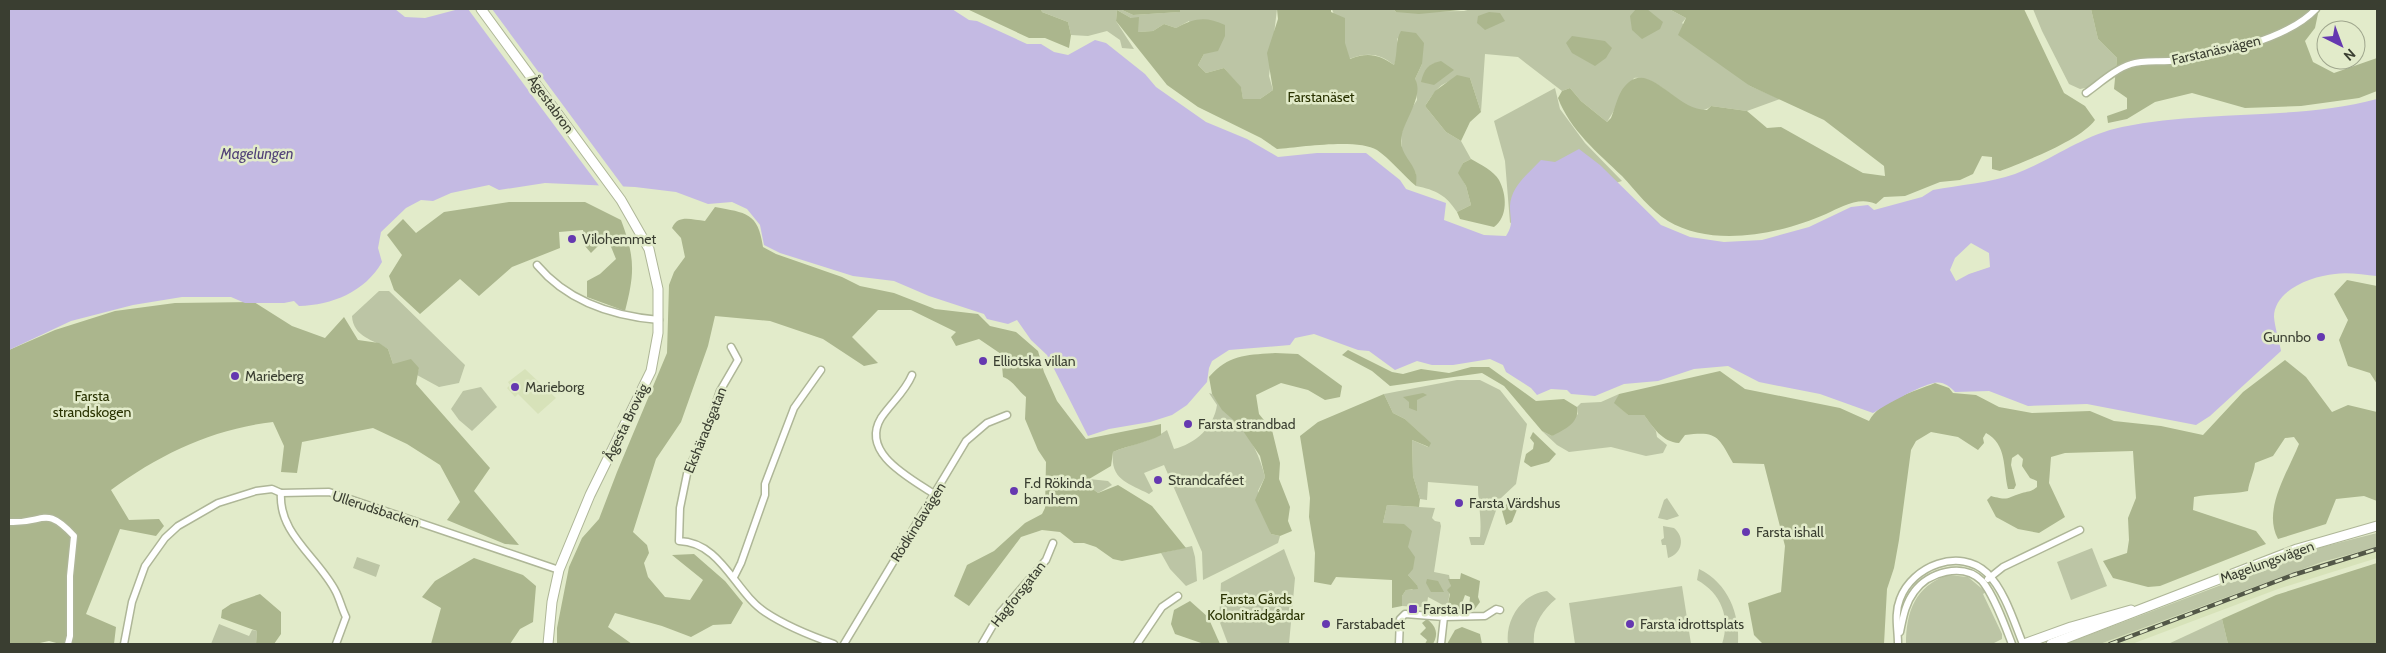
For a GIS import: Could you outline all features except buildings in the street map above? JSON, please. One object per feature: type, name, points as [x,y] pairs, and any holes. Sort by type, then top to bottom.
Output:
[{"type":"main road","name":"Ågestabron","points":[[481,9],[621,200]]},
{"type":"main road","name":"Ågesta Broväg","points":[[548,644],[552,602],[559,570],[590,496],[651,371],[659,320],[658,289],[649,249],[621,200]]},
{"type":"main road","name":"Magelungsvägen","points":[[2051,644],[2297,549],[2377,526]]},
{"type":"main road","name":"Magelungsvägen","points":[[2024,644],[2071,627],[2158,603]]},
{"type":"street","name":"Farstanäsvägen","points":[[2086,93],[2113,73],[2132,63],[2176,61],[2232,49],[2300,23],[2316,9]]},
{"type":"street","points":[[537,265],[550,280],[583,302],[610,313],[659,320]]},
{"type":"street","name":"Ekshäradsgatan","points":[[731,347],[738,360],[720,391],[704,438],[688,469],[678,527],[679,541],[686,541],[708,553],[734,577],[743,592],[764,612],[834,644]]},
{"type":"street","points":[[734,577],[744,556],[765,495],[766,484],[794,408],[821,370]]},
{"type":"street","points":[[912,375],[906,390],[882,418],[875,436],[877,445],[885,457],[934,494]]},
{"type":"street","name":"Rödkindavägen","points":[[844,644],[971,436],[986,423],[1008,415]]},
{"type":"street","name":"Ullerudsbacken","points":[[124,644],[132,602],[145,566],[151,556],[178,526],[218,503],[241,494],[272,489],[281,493],[329,492],[559,570]]},
{"type":"street","points":[[281,493],[280,507],[286,524],[336,592],[346,617],[336,644]]},
{"type":"street","points":[[9,522],[29,522],[47,516],[54,517],[74,536],[70,576],[70,636],[68,644]]},
{"type":"street","points":[[1983,583],[2003,567],[2080,530]]},
{"type":"street","name":"Hagforsgatan","points":[[982,644],[1000,613],[1046,560],[1053,543]]},
{"type":"street","points":[[1898,643],[1896,612],[1902,592],[1916,576],[1931,566],[1955,560],[1969,562],[1990,577],[2011,615],[2024,644]]},
{"type":"street","points":[[1898,643],[1907,604],[1914,591],[1943,572],[1956,570],[1965,572],[1983,583],[2012,644]]},
{"type":"street","points":[[1137,644],[1162,607],[1178,596]]},
{"type":"street","points":[[1399,644],[1400,619],[1405,614],[1444,617],[1484,616],[1496,609],[1500,610]]},
{"type":"street","points":[[1441,644],[1444,617]]},
{"type":"shaded area","points":[[525,369],[556,398],[538,414],[518,394],[515,397],[507,388],[510,385],[508,382]]},
{"type":"shaded area","points":[[2377,547],[2377,558],[2278,589],[2132,644],[2100,644],[2322,562]]},
{"type":"green space","points":[[967,9],[1041,9],[1042,12],[1068,22],[1071,35],[1069,48],[1045,38],[1029,38]]},
{"type":"green space","points":[[1041,9],[1120,9],[1133,15],[1179,12],[1180,9],[1277,9],[1269,76],[1273,90],[1260,99],[1243,99],[1241,88],[1224,68],[1206,73],[1198,65],[1204,54],[1189,21],[1176,28],[1164,24],[1153,31],[1138,32],[1131,18],[1117,10],[1116,21],[1134,49],[1122,48],[1120,40],[1107,31],[1088,36],[1071,35],[1068,22],[1042,12]]},
{"type":"green space","points":[[1120,9],[1180,9],[1180,12],[1133,15]]},
{"type":"green space","name":"Farstanäset","points":[[1277,9],[1331,9],[1331,12],[1345,18],[1345,43],[1350,59],[1362,55],[1373,55],[1383,58],[1394,65],[1401,31],[1416,33],[1424,43],[1422,64],[1415,79],[1417,85],[1416,99],[1401,140],[1403,151],[1416,174],[1416,186],[1382,153],[1368,146],[1328,144],[1277,149],[1261,138],[1198,107],[1167,85],[1116,21],[1117,10],[1131,18],[1139,17],[1138,32],[1153,31],[1164,24],[1176,28],[1200,19],[1212,20],[1225,25],[1225,36],[1218,51],[1204,54],[1198,65],[1206,73],[1224,68],[1241,87],[1243,99],[1260,99],[1273,90],[1267,53],[1278,19]]},
{"type":"green space","points":[[1332,9],[1393,9],[1396,12],[1464,11],[1471,9],[1669,9],[1686,18],[1682,23],[1750,86],[1780,99],[1747,111],[1711,106],[1703,110],[1694,109],[1655,83],[1645,79],[1634,78],[1607,122],[1581,101],[1570,88],[1562,91],[1518,57],[1485,54],[1481,112],[1470,78],[1454,80],[1443,84],[1425,106],[1446,132],[1461,141],[1471,159],[1463,163],[1459,173],[1466,186],[1471,205],[1457,212],[1449,201],[1440,194],[1416,186],[1416,174],[1402,152],[1401,135],[1408,114],[1417,100],[1415,79],[1422,64],[1397,38],[1399,51],[1394,65],[1384,58],[1373,55],[1362,55],[1349,59]]},
{"type":"green space","points":[[1393,9],[1471,9],[1419,14],[1396,12]]},
{"type":"green space","points":[[1636,9],[1647,9],[1663,22],[1660,29],[1642,39],[1632,30],[1630,16]]},
{"type":"green space","points":[[1669,9],[2024,9],[2064,93],[2085,106],[2095,120],[2088,128],[2065,143],[2000,171],[1992,169],[1992,157],[1982,156],[1973,174],[1960,180],[1940,182],[1905,196],[1884,197],[1876,204],[1863,201],[1850,203],[1808,221],[1768,232],[1726,236],[1705,234],[1686,229],[1668,221],[1656,212],[1594,150],[1577,131],[1563,110],[1558,98],[1562,91],[1570,88],[1581,101],[1607,122],[1611,118],[1625,86],[1634,79],[1643,78],[1653,82],[1684,103],[1695,108],[1707,110],[1711,106],[1747,111],[1767,128],[1781,127],[1863,173],[1885,176],[1884,166],[1824,120],[1750,86],[1678,35],[1686,18]]},
{"type":"green space","points":[[2033,9],[2091,9],[2098,39],[2117,58],[2116,68],[2091,87],[2080,89],[2069,84]]},
{"type":"green space","points":[[2091,9],[2319,9],[2315,28],[2305,41],[2313,62],[2316,64],[2316,70],[2328,70],[2334,73],[2343,70],[2366,70],[2366,62],[2377,58],[2377,91],[2359,98],[2301,106],[2245,108],[2192,93],[2155,102],[2127,119],[2108,123],[2107,116],[2127,109],[2127,98],[2114,89],[2117,58],[2098,39]]},
{"type":"green space","points":[[1489,12],[1500,13],[1505,21],[1485,30],[1477,23],[1478,16]]},
{"type":"green space","points":[[1572,36],[1605,41],[1612,48],[1606,58],[1595,66],[1572,53],[1566,43]]},
{"type":"green space","points":[[1441,61],[1454,70],[1434,85],[1421,82],[1427,68]]},
{"type":"green space","points":[[1457,75],[1470,78],[1481,112],[1470,122],[1461,141],[1446,132],[1425,106],[1435,91]]},
{"type":"green space","points":[[1555,88],[1560,109],[1585,143],[1622,181],[1533,210],[1510,223],[1505,161],[1494,121]]},
{"type":"green space","points":[[1471,159],[1494,174],[1502,186],[1505,199],[1504,212],[1499,223],[1494,227],[1460,219],[1457,212],[1471,205],[1466,186],[1458,173],[1463,163]]},
{"type":"green space","points":[[509,202],[585,202],[621,220],[629,244],[632,265],[631,286],[625,311],[587,297],[587,281],[600,274],[616,259],[607,237],[591,253],[585,246],[583,230],[559,232],[560,248],[512,267],[479,296],[460,279],[420,314],[394,290],[389,276],[402,255],[387,235],[403,219],[416,233],[444,212]]},
{"type":"green space","points":[[715,207],[749,216],[758,227],[763,247],[776,254],[842,277],[860,286],[894,293],[935,309],[978,314],[990,326],[1016,332],[1038,351],[1044,372],[1057,401],[1086,439],[1161,424],[1161,435],[1113,452],[1111,466],[1084,482],[1098,493],[1118,485],[1152,506],[1186,548],[1122,561],[1113,559],[1096,547],[1084,543],[1074,543],[1060,532],[1042,530],[1021,537],[969,606],[954,596],[967,565],[994,551],[1025,523],[1042,514],[1045,508],[1046,462],[1038,450],[1025,419],[1026,397],[1010,381],[1003,377],[1001,354],[979,339],[956,346],[951,337],[956,332],[911,310],[878,310],[852,337],[878,363],[864,366],[823,339],[770,321],[715,316],[708,346],[681,422],[656,459],[633,532],[647,545],[649,553],[644,563],[648,577],[665,597],[690,600],[703,580],[672,555],[694,554],[725,581],[743,603],[731,624],[713,625],[691,637],[662,626],[615,613],[608,627],[632,644],[557,644],[557,628],[569,567],[582,538],[599,519],[667,353],[669,285],[674,272],[685,257],[681,238],[672,228],[682,219],[705,221]]},
{"type":"green space","points":[[2347,280],[2377,286],[2377,384],[2370,373],[2348,366],[2339,340],[2348,320],[2334,294]]},
{"type":"green space","points":[[379,291],[389,291],[465,365],[459,383],[439,387],[417,375],[419,368],[393,364],[388,349],[365,337],[356,329],[352,316]]},
{"type":"green space","name":"Farsta strandskogen","points":[[254,302],[292,326],[325,338],[344,317],[358,340],[379,343],[388,349],[393,364],[411,359],[419,368],[416,384],[490,468],[474,491],[519,545],[505,544],[447,520],[460,502],[440,465],[407,444],[373,428],[302,442],[297,473],[281,472],[284,446],[273,422],[251,425],[208,437],[188,445],[149,465],[111,490],[129,520],[159,519],[164,526],[156,536],[120,529],[86,614],[116,627],[114,644],[60,644],[49,641],[35,644],[9,644],[9,350],[55,330],[115,311],[175,303]]},
{"type":"green space","points":[[1348,350],[1392,372],[1403,374],[1421,369],[1449,373],[1471,367],[1489,367],[1536,401],[1564,399],[1577,407],[1576,417],[1574,422],[1552,436],[1542,431],[1504,386],[1482,373],[1390,386],[1372,371],[1342,355]]},
{"type":"green space","points":[[1275,353],[1298,354],[1342,386],[1340,397],[1325,400],[1308,390],[1281,383],[1256,395],[1259,414],[1272,430],[1280,463],[1279,479],[1290,507],[1288,521],[1292,531],[1280,536],[1271,534],[1255,500],[1265,477],[1260,456],[1239,425],[1222,410],[1212,394],[1209,377],[1216,369],[1239,357]]},
{"type":"green space","points":[[2285,360],[2306,377],[2332,412],[2348,405],[2377,412],[2377,501],[2364,496],[2336,499],[2326,524],[2278,539],[2274,528],[2275,504],[2278,491],[2299,444],[2294,437],[2285,438],[2273,456],[2255,463],[2248,491],[2194,497],[2193,510],[2256,531],[2266,544],[2160,586],[2148,587],[2113,578],[2103,561],[2127,553],[2129,540],[2128,518],[2136,498],[2133,451],[2065,453],[2051,457],[2049,483],[2065,517],[2039,533],[2018,529],[1996,517],[1987,500],[1991,496],[2007,498],[2031,491],[2037,487],[2037,481],[2030,478],[2022,466],[2023,459],[2018,454],[2012,458],[2011,465],[2016,485],[2014,489],[2008,489],[2001,450],[1993,438],[1986,433],[1983,438],[1984,443],[1978,450],[1958,437],[1931,432],[1916,441],[1911,450],[1899,540],[1894,568],[1887,589],[1884,644],[1763,644],[1754,635],[1748,603],[1781,592],[1785,546],[1764,464],[1733,463],[1720,441],[1710,435],[1685,435],[1679,443],[1668,440],[1659,433],[1644,415],[1628,415],[1614,403],[1619,394],[1720,371],[1745,389],[1840,408],[1869,421],[1881,407],[1889,402],[1935,383],[1949,388],[1953,393],[1976,395],[1999,407],[2032,413],[2090,411],[2114,421],[2161,426],[2203,435],[2243,392]]},
{"type":"green space","points":[[1457,380],[1480,380],[1500,390],[1527,424],[1516,484],[1500,499],[1484,545],[1471,545],[1469,537],[1480,537],[1481,524],[1478,486],[1428,482],[1427,500],[1420,499],[1413,476],[1412,440],[1428,447],[1423,436],[1405,419],[1393,413],[1384,394]]},
{"type":"green space","points":[[481,387],[497,407],[472,431],[459,420],[451,409],[463,391]]},
{"type":"green space","points":[[1209,393],[1212,394],[1243,430],[1255,449],[1265,477],[1258,491],[1271,534],[1280,536],[1278,543],[1203,580],[1202,552],[1164,465],[1144,473],[1153,491],[1149,494],[1128,483],[1118,475],[1114,469],[1113,452],[1148,440],[1167,430],[1174,449],[1196,439],[1208,427],[1215,413],[1217,405]]},
{"type":"green space","points":[[1423,393],[1427,395],[1417,400],[1417,411],[1409,408],[1409,402],[1403,397]]},
{"type":"green space","points":[[1384,394],[1393,413],[1405,419],[1431,443],[1429,447],[1412,440],[1413,476],[1420,499],[1419,507],[1387,505],[1383,523],[1404,524],[1412,531],[1408,547],[1415,557],[1413,569],[1408,575],[1417,585],[1418,589],[1406,590],[1402,596],[1402,606],[1392,608],[1392,580],[1336,577],[1331,585],[1314,582],[1315,553],[1309,517],[1310,498],[1300,436],[1318,422]]},
{"type":"green space","points":[[1619,394],[1615,403],[1628,415],[1644,415],[1656,431],[1657,437],[1667,445],[1663,453],[1646,456],[1611,447],[1569,452],[1557,445],[1542,431],[1552,436],[1578,414],[1577,407],[1581,403],[1601,402]]},
{"type":"green space","points":[[1533,432],[1556,454],[1549,462],[1531,467],[1524,462],[1526,454],[1533,449],[1534,443],[1530,438]]},
{"type":"green space","points":[[1089,479],[1108,481],[1112,485],[1098,493],[1084,482]]},
{"type":"green space","points":[[1667,498],[1679,516],[1667,520],[1658,518],[1664,500]]},
{"type":"green space","points":[[1507,503],[1518,507],[1512,522],[1506,525],[1502,511]]},
{"type":"green space","points":[[1387,505],[1435,508],[1432,518],[1440,522],[1441,526],[1434,572],[1449,575],[1451,586],[1447,608],[1443,608],[1441,604],[1428,597],[1427,604],[1421,607],[1402,606],[1402,596],[1406,590],[1412,590],[1417,585],[1408,575],[1409,571],[1383,523]]},
{"type":"green space","points":[[1663,526],[1674,528],[1681,540],[1677,552],[1668,558],[1666,545],[1662,545],[1661,540],[1664,538]]},
{"type":"green space","points":[[2377,533],[2377,547],[2322,562],[2100,644],[2065,644],[2322,547]]},
{"type":"green space","points":[[1192,546],[1197,581],[1186,586],[1170,569],[1161,553]]},
{"type":"green space","points":[[2092,548],[2107,586],[2071,600],[2057,562]]},
{"type":"green space","name":"Farsta Gårds Koloniträdgårdar","points":[[1284,549],[1295,578],[1289,644],[1228,644],[1219,620],[1221,583]]},
{"type":"green space","points":[[357,557],[380,565],[376,577],[353,568]]},
{"type":"green space","points":[[474,558],[523,575],[536,586],[533,622],[520,629],[510,644],[431,644],[441,608],[422,597],[435,581]]},
{"type":"green space","points":[[2377,563],[2377,644],[2228,644],[2222,619],[2276,595]]},
{"type":"green space","points":[[1699,569],[1718,582],[1730,600],[1737,622],[1738,644],[1722,644],[1725,625],[1722,607],[1712,592],[1697,580]]},
{"type":"green space","points":[[1461,573],[1480,581],[1478,597],[1480,602],[1474,610],[1469,607],[1470,597],[1465,595],[1460,609],[1447,608],[1450,594],[1447,590],[1451,586],[1448,579],[1460,579]]},
{"type":"green space","points":[[1948,575],[1968,577],[1986,592],[1983,594],[2002,634],[2002,639],[1992,644],[1906,644],[1908,621],[1920,593],[1937,580]]},
{"type":"green space","points":[[1427,579],[1438,581],[1444,592],[1431,592],[1426,583]]},
{"type":"green space","name":"Farsta idrottsplats","points":[[1682,586],[1691,644],[1575,644],[1569,603]]},
{"type":"green space","points":[[1547,591],[1556,599],[1546,608],[1536,625],[1534,644],[1508,644],[1509,626],[1512,617],[1522,603],[1538,593]]},
{"type":"green space","points":[[260,594],[281,612],[281,634],[274,644],[256,644],[257,631],[221,618],[222,610],[231,604]]},
{"type":"green space","points":[[1190,601],[1208,617],[1220,644],[1204,644],[1175,634],[1171,624],[1174,610]]},
{"type":"green space","points":[[1427,619],[1436,630],[1433,644],[1425,644],[1427,640],[1420,634],[1426,628],[1422,623]]},
{"type":"green space","points":[[2222,619],[2228,644],[2168,644]]},
{"type":"green space","points":[[219,624],[249,636],[252,630],[257,631],[256,644],[211,644]]},
{"type":"green space","points":[[1462,627],[1480,634],[1482,644],[1447,644],[1455,630]]},
{"type":"water","name":"Magelungen","points":[[9,9],[395,9],[405,17],[425,18],[459,9],[952,9],[969,20],[977,21],[1027,44],[1041,44],[1054,52],[1068,55],[1095,40],[1106,43],[1145,74],[1156,87],[1206,122],[1247,139],[1278,157],[1317,153],[1366,153],[1400,180],[1406,189],[1446,203],[1444,220],[1484,235],[1506,236],[1511,224],[1511,199],[1513,192],[1521,181],[1541,160],[1555,162],[1579,149],[1600,165],[1661,225],[1690,237],[1724,242],[1762,240],[1809,227],[1851,207],[1868,205],[1874,210],[1922,197],[1933,190],[1985,182],[2015,174],[2094,136],[2122,127],[2186,118],[2314,110],[2346,106],[2377,99],[2377,276],[2345,273],[2326,275],[2306,281],[2287,292],[2280,299],[2274,317],[2281,351],[2210,416],[2196,425],[2087,404],[2028,406],[1989,391],[1955,392],[1946,384],[1940,383],[1928,385],[1912,392],[1873,413],[1820,394],[1759,382],[1728,366],[1694,369],[1658,381],[1624,384],[1595,396],[1571,394],[1567,390],[1551,389],[1537,395],[1531,388],[1506,372],[1503,365],[1490,359],[1453,365],[1432,365],[1417,361],[1395,370],[1369,351],[1358,350],[1314,334],[1295,338],[1290,345],[1229,350],[1212,361],[1207,382],[1187,405],[1172,415],[1150,422],[1109,429],[1088,436],[1047,355],[1031,340],[1017,320],[1008,324],[987,319],[984,314],[929,296],[894,281],[853,276],[780,253],[764,245],[760,225],[747,209],[732,202],[708,204],[676,192],[635,187],[545,183],[499,190],[489,185],[451,193],[433,201],[421,200],[406,208],[381,232],[378,248],[382,262],[375,272],[357,289],[335,300],[299,306],[294,301],[284,303],[245,303],[231,297],[182,297],[133,305],[71,321],[9,350]],"holes":[[[1971,243],[1989,253],[1990,267],[1969,274],[1956,281],[1950,270],[1955,258]]]},
{"type":"pier","points":[[468,9],[492,9],[625,189],[600,187]]},
{"type":"railway","points":[[2110,644],[2293,575],[2377,549]]},
{"type":"place","name":"Vilohemmet","points":[[572,239]]},
{"type":"place","name":"Gunnbo","points":[[2321,337]]},
{"type":"place","name":"Elliotska villan","points":[[983,361]]},
{"type":"place","name":"Marieberg","points":[[235,376]]},
{"type":"place","name":"Marieborg","points":[[515,387]]},
{"type":"place","name":"Farsta strandbad","points":[[1188,424]]},
{"type":"place","name":"Strandcaféet","points":[[1158,480]]},
{"type":"place","name":"F.d Rökinda barnhem","points":[[1014,491]]},
{"type":"place","name":"Farsta Värdshus","points":[[1459,503]]},
{"type":"place","name":"Farsta ishall","points":[[1746,532]]},
{"type":"place","name":"Farsta IP","points":[[1413,609]]},
{"type":"place","name":"Farstabadet","points":[[1326,624]]},
{"type":"place","name":"Farsta idrottsplats","points":[[1630,624]]}]
